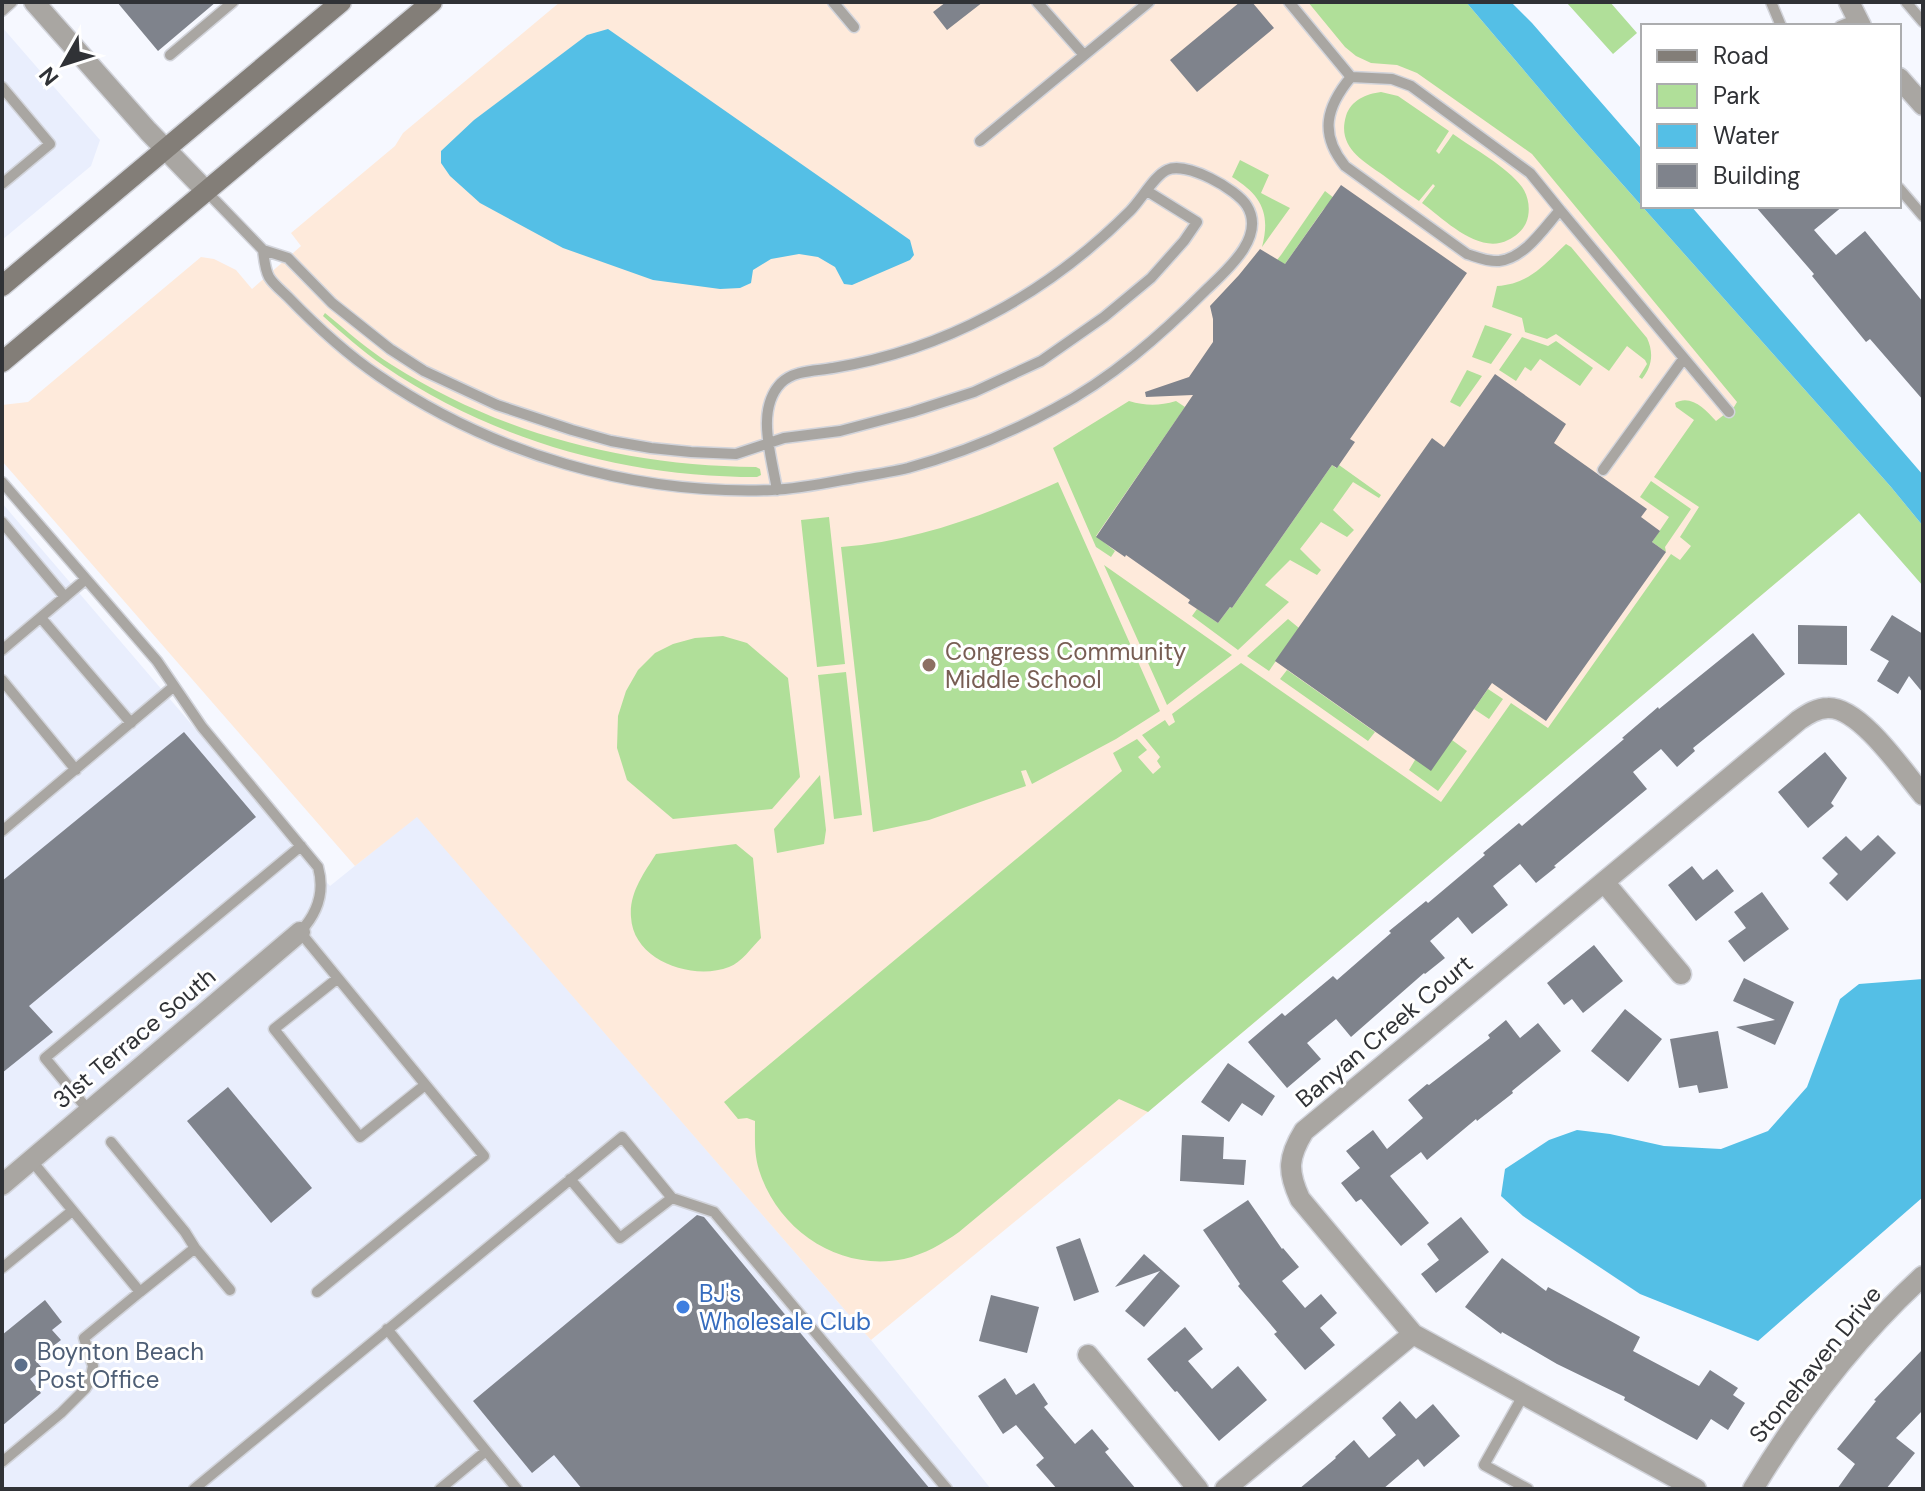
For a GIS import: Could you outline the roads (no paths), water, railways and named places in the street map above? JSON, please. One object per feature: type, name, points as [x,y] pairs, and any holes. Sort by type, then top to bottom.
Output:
[{"type":"main road","points":[[2,286],[341,2]]},
{"type":"main road","points":[[2,362],[432,2]]},
{"type":"street","points":[[34,2],[206,191]]},
{"type":"street","points":[[1901,80],[1923,105]]},
{"type":"street","name":"Banyan Creek Court","points":[[1696,1489],[1668,1483],[1524,1394],[1413,1334],[1300,1199],[1292,1182],[1290,1166],[1294,1147],[1304,1131],[1813,711],[1829,708],[1845,712],[1863,724],[1923,795]]},
{"type":"street","points":[[1604,882],[1681,974]]},
{"type":"street","name":"31st Terrace South","points":[[2,1185],[300,932]]},
{"type":"street","name":"Stonehaven Drive","points":[[1753,1489],[1807,1408],[1870,1328],[1923,1276]]},
{"type":"street","points":[[1225,1489],[1413,1334]]},
{"type":"street","points":[[1088,1355],[1198,1489]]},
{"type":"lane","points":[[2,11],[12,2]]},
{"type":"lane","points":[[170,55],[233,2]]},
{"type":"lane","points":[[833,2],[854,27]]},
{"type":"lane","points":[[1037,2],[1084,55]]},
{"type":"lane","points":[[980,141],[1149,2]]},
{"type":"lane","points":[[1289,2],[1351,77],[1392,79],[1411,86],[1530,173],[1729,412]]},
{"type":"lane","points":[[1771,2],[1780,24]]},
{"type":"lane","points":[[1906,2],[1923,22]]},
{"type":"lane","points":[[1351,77],[1337,93],[1331,107],[1328,123],[1331,145],[1336,155],[1345,166],[1467,254],[1499,261],[1511,257],[1536,237],[1560,210]]},
{"type":"lane","points":[[2,87],[50,144],[2,184]]},
{"type":"lane","points":[[263,250],[268,276],[314,324],[372,371],[439,414],[475,432],[549,459],[628,479],[705,488],[777,490],[907,468],[984,444],[1057,408],[1120,367],[1163,332],[1236,259],[1253,228],[1246,203],[1237,194],[1191,169],[1178,167],[1163,170],[1132,209],[1090,249],[1040,287],[994,313],[948,337],[898,354],[786,378],[776,389],[768,406],[769,444],[777,490]]},
{"type":"lane","points":[[1901,190],[1923,216]]},
{"type":"lane","points":[[206,191],[263,250],[288,258],[332,303],[390,349],[424,371],[497,405],[611,441],[651,448],[736,454],[784,438],[840,431],[912,412],[974,392],[1041,361],[1104,317],[1151,278],[1197,222],[1147,191]]},
{"type":"lane","points":[[1603,470],[1684,358]]},
{"type":"lane","points":[[2,482],[157,661],[202,727],[318,867],[321,879],[318,907],[312,920],[300,932],[484,1156],[317,1292]]},
{"type":"lane","points":[[2,522],[65,597]]},
{"type":"lane","points":[[2,650],[86,579]]},
{"type":"lane","points":[[41,618],[131,723]]},
{"type":"lane","points":[[2,680],[76,770]]},
{"type":"lane","points":[[2,831],[173,687]]},
{"type":"lane","points":[[89,1111],[45,1058],[301,846]]},
{"type":"lane","points":[[338,978],[274,1029],[360,1137],[425,1085]]},
{"type":"lane","points":[[194,1489],[622,1137],[672,1198],[714,1212],[947,1489]]},
{"type":"lane","points":[[111,1142],[230,1290]]},
{"type":"lane","points":[[31,1160],[140,1292]]},
{"type":"lane","points":[[570,1179],[620,1238],[672,1198]]},
{"type":"lane","points":[[2,1268],[72,1211]]},
{"type":"lane","points":[[2,1462],[85,1389],[93,1366],[84,1338],[195,1248]]},
{"type":"lane","points":[[387,1329],[517,1489]]},
{"type":"lane","points":[[1524,1394],[1484,1465],[1528,1489]]},
{"type":"lane","points":[[440,1489],[486,1451]]},
{"type":"water","points":[[1466,2],[1511,2],[1641,148],[1641,205]]},
{"type":"water","points":[[608,29],[910,240],[914,255],[910,260],[852,285],[844,284],[835,267],[818,257],[799,254],[771,259],[753,270],[751,283],[740,288],[720,289],[653,280],[563,248],[480,203],[450,176],[441,163],[441,151],[474,120],[587,35]]},
{"type":"water","points":[[1644,208],[1693,208],[1923,475],[1923,526]]},
{"type":"water","points":[[1923,979],[1923,1197],[1758,1341],[1640,1294],[1523,1216],[1501,1196],[1505,1169],[1549,1140],[1577,1130],[1664,1146],[1721,1149],[1768,1131],[1807,1087],[1840,999],[1859,984]]},
{"type":"place","name":"Congress Community Middle School","points":[[929,665]]},
{"type":"place","name":"BJ's Wholesale Club","points":[[683,1307]]},
{"type":"place","name":"Boynton Beach Post Office","points":[[21,1365]]}]
